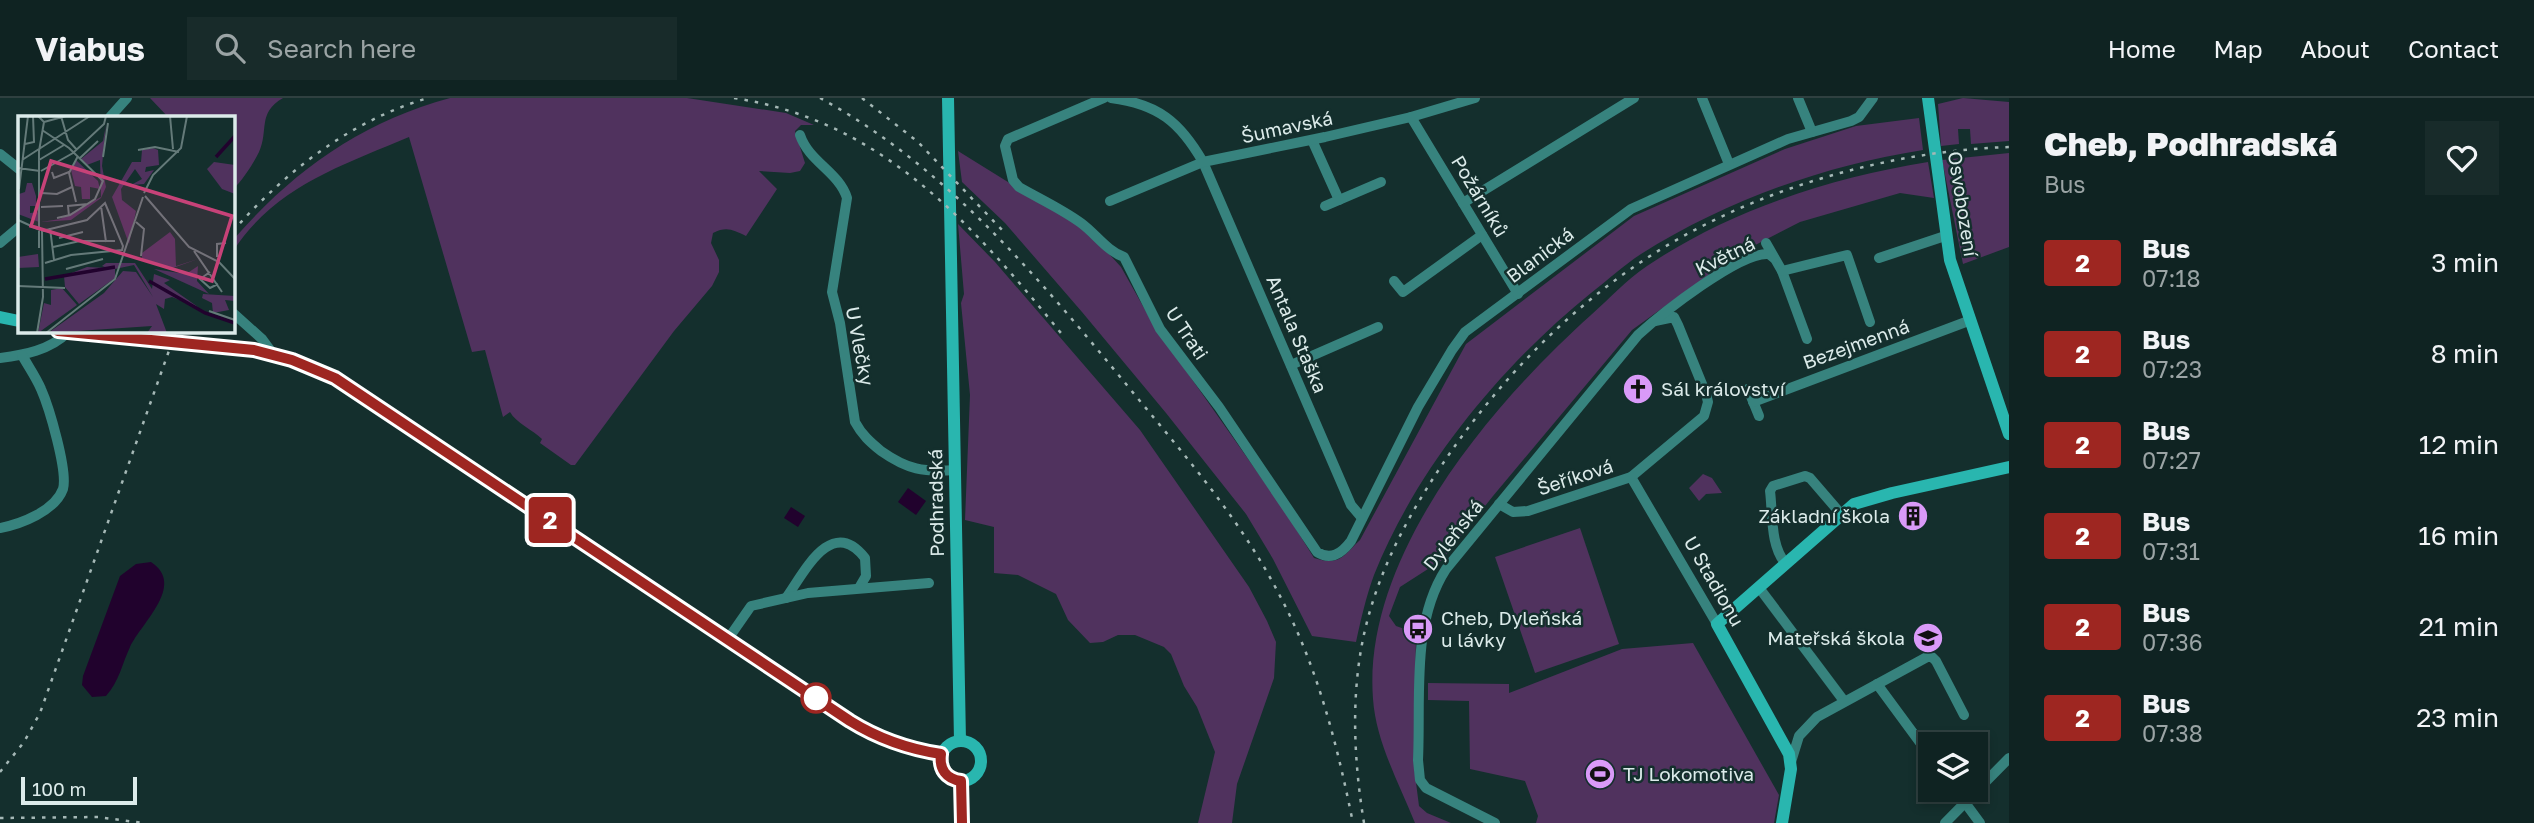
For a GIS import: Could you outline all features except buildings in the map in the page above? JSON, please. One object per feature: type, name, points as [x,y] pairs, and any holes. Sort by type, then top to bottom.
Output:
[{"type":"street","points":[[111,116],[127,98]]},
{"type":"street","name":"Podhradská","points":[[948,98],[960,741]]},
{"type":"street","name":"U Trati","points":[[1104,98],[1009,139],[1005,146],[1013,180],[1019,187],[1070,215],[1114,254],[1124,257],[1160,329],[1219,407],[1317,552],[1331,556]]},
{"type":"street","name":"Antala Staška","points":[[1111,98],[1131,100],[1163,114],[1184,133],[1203,162],[1351,505],[1362,518]]},
{"type":"street","name":"Šumavská","points":[[1110,201],[1203,162],[1411,117],[1475,98]]},
{"type":"street","points":[[1463,203],[1634,98]]},
{"type":"street","points":[[1702,98],[1729,164]]},
{"type":"street","points":[[1798,98],[1812,132]]},
{"type":"street","name":"Blanická","points":[[1331,556],[1338,555],[1345,549],[1418,407],[1465,332],[1631,209],[1729,164],[1857,118],[1873,98]]},
{"type":"street","name":"Osvobození","points":[[1928,98],[1950,260],[2009,434]]},
{"type":"street","name":"Požárníků","points":[[1411,117],[1518,294]]},
{"type":"street","name":"U Vlečky","points":[[800,135],[810,155],[844,189],[848,198],[832,292],[842,335],[855,422],[862,435],[908,467],[920,470],[955,470]]},
{"type":"street","points":[[1312,140],[1339,200]]},
{"type":"street","points":[[0,154],[18,168]]},
{"type":"street","points":[[1325,206],[1381,182]]},
{"type":"street","points":[[0,243],[18,228]]},
{"type":"street","points":[[1394,281],[1403,292],[1482,235]]},
{"type":"street","points":[[1879,258],[1945,236]]},
{"type":"street","points":[[1766,243],[1774,258]]},
{"type":"street","name":"Květná","points":[[1654,321],[1716,276],[1758,255],[1769,254],[1782,271],[1807,339]]},
{"type":"street","points":[[1782,271],[1847,255],[1870,322]]},
{"type":"street","name":"Šeříková","points":[[1499,504],[1513,512],[1528,511],[1631,477],[1698,422],[1706,410],[1706,394],[1674,317],[1675,304]]},
{"type":"street","points":[[234,314],[274,355]]},
{"type":"street","points":[[0,317],[18,321]]},
{"type":"street","points":[[1654,321],[1674,317]]},
{"type":"street","name":"Bezejmenná","points":[[1753,402],[1971,320]]},
{"type":"street","name":"Dyleňská","points":[[1495,823],[1478,819],[1432,793],[1420,780],[1422,629],[1430,598],[1442,576],[1499,504],[1638,335],[1654,321]]},
{"type":"street","points":[[1291,365],[1378,327]]},
{"type":"street","points":[[0,358],[22,355],[57,343],[63,332],[196,343],[274,355],[335,378],[862,729],[901,746],[941,754]]},
{"type":"street","points":[[0,528],[45,511],[62,492],[65,479],[59,447],[42,390],[22,355]]},
{"type":"street","points":[[1748,389],[1759,416]]},
{"type":"street","points":[[1717,624],[1760,589],[1841,514],[1861,501],[2009,467]]},
{"type":"street","points":[[1787,565],[1776,547],[1770,491],[1773,486],[1805,475],[1841,514]]},
{"type":"street","name":"U Stadionu","points":[[1631,477],[1785,745],[1791,763]]},
{"type":"street","points":[[786,598],[820,549],[838,542],[854,548],[865,558],[866,576],[859,588]]},
{"type":"street","name":"Podhradská","points":[[728,639],[751,606],[786,598],[859,588],[929,583]]},
{"type":"street","points":[[1760,589],[1844,701]]},
{"type":"street","points":[[1782,823],[1791,763],[1799,736],[1817,717],[1932,657],[1964,715]]},
{"type":"street","points":[[1877,684],[1918,740]]},
{"type":"street","points":[[960,741],[975,747],[981,762],[973,777],[961,781],[953,779],[943,771],[940,763],[941,754],[949,744],[960,741]]},
{"type":"street","points":[[1945,823],[2009,758]]},
{"type":"street","points":[[961,781],[962,823]]},
{"type":"street","points":[[1965,803],[1980,823]]},
{"type":"shaded area","points":[[150,98],[283,98],[270,110],[259,152],[234,188],[234,116],[167,116]]},
{"type":"shaded area","points":[[450,98],[687,98],[786,113],[814,125],[801,125],[795,131],[805,163],[800,171],[759,171],[777,189],[746,236],[730,230],[713,233],[711,243],[719,260],[719,272],[712,286],[674,331],[575,465],[571,465],[540,443],[542,439],[516,420],[510,412],[503,417],[485,350],[472,352],[409,137],[312,180],[290,194],[269,210],[234,250],[234,239],[280,192],[305,171],[358,135],[417,108]]},
{"type":"shaded area","points":[[1963,98],[2009,102],[2009,141],[1971,144],[1970,129],[1958,129],[1959,144],[1941,146],[1938,104]]},
{"type":"shaded area","points":[[1919,118],[1923,150],[1849,165],[1813,176],[1707,217],[1635,258],[1558,321],[1465,420],[1414,495],[1374,575],[1356,642],[1312,636],[1273,559],[1246,514],[1082,312],[1005,223],[962,182],[958,151],[1090,233],[1121,267],[1153,324],[1286,513],[1314,558],[1330,561],[1340,558],[1360,540],[1466,344],[1634,216],[1785,149],[1856,126]]},
{"type":"shaded area","points":[[2009,153],[2009,247],[1963,264],[1942,160]]},
{"type":"shaded area","points":[[1928,162],[1934,198],[1900,193],[1800,222],[1736,255],[1632,330],[1442,560],[1400,587],[1389,616],[1396,626],[1416,633],[1414,767],[1419,806],[1427,813],[1451,823],[1415,823],[1389,762],[1375,715],[1375,645],[1388,591],[1411,538],[1441,487],[1476,438],[1514,392],[1591,315],[1639,271],[1679,246],[1712,228],[1782,199],[1854,177]]},
{"type":"shaded area","points":[[958,224],[995,262],[1140,430],[1249,587],[1267,621],[1276,642],[1274,678],[1237,784],[1232,823],[1198,823],[1215,752],[1171,654],[1164,647],[1135,635],[1118,635],[1103,642],[1090,643],[1068,620],[1056,594],[1018,575],[994,573],[994,527],[965,520],[970,395],[961,303],[964,294]]},
{"type":"shaded area","points":[[1703,474],[1712,478],[1722,493],[1706,494],[1699,501],[1689,488]]},
{"type":"shaded area","points":[[908,488],[926,501],[916,515],[898,502]]},
{"type":"shaded area","points":[[791,507],[805,516],[798,527],[784,518]]},
{"type":"shaded area","points":[[1580,528],[1619,644],[1535,673],[1495,557]]},
{"type":"shaded area","points":[[151,562],[161,571],[164,581],[158,604],[130,647],[110,691],[106,696],[92,697],[82,685],[83,676],[120,576],[136,564]]},
{"type":"shaded area","points":[[1693,643],[1779,795],[1774,823],[1536,823],[1538,816],[1525,781],[1470,769],[1469,701],[1428,700],[1428,683],[1509,684],[1509,693],[1622,649]]},
{"type":"railway","points":[[234,230],[297,169],[346,134],[399,108],[428,98]]},
{"type":"railway","points":[[734,98],[788,110],[836,129],[881,155],[922,185],[960,219],[996,256],[1065,338]]},
{"type":"railway","points":[[820,98],[867,126],[911,158],[991,231],[1065,311],[1213,492],[1265,569],[1305,651],[1333,735],[1353,823]]},
{"type":"railway","points":[[862,98],[918,142],[1004,232]]},
{"type":"railway","points":[[1364,823],[1357,772],[1356,694],[1362,643],[1375,596],[1402,532],[1437,472],[1470,425],[1514,372],[1563,323],[1616,280],[1684,235],[1727,214],[1772,195],[1866,166],[1962,150],[2009,147]]},
{"type":"railway","points":[[0,772],[24,742],[40,713],[176,332]]},
{"type":"railway","points":[[0,818],[98,817],[143,823]]},
{"type":"bus line","name":"2","points":[[62,332],[254,350],[292,360],[335,378],[865,731],[919,751],[941,754],[943,771],[953,779],[961,781],[962,823]]},
{"type":"place","name":"Sál království","points":[[1638,389]]},
{"type":"place","name":"Základní škola","points":[[1913,516]]},
{"type":"place","name":"Cheb, Dyleňská u lávky","points":[[1418,629]]},
{"type":"place","name":"Mateřská škola","points":[[1928,638]]},
{"type":"place","name":"TJ Lokomotiva","points":[[1600,774]]}]
